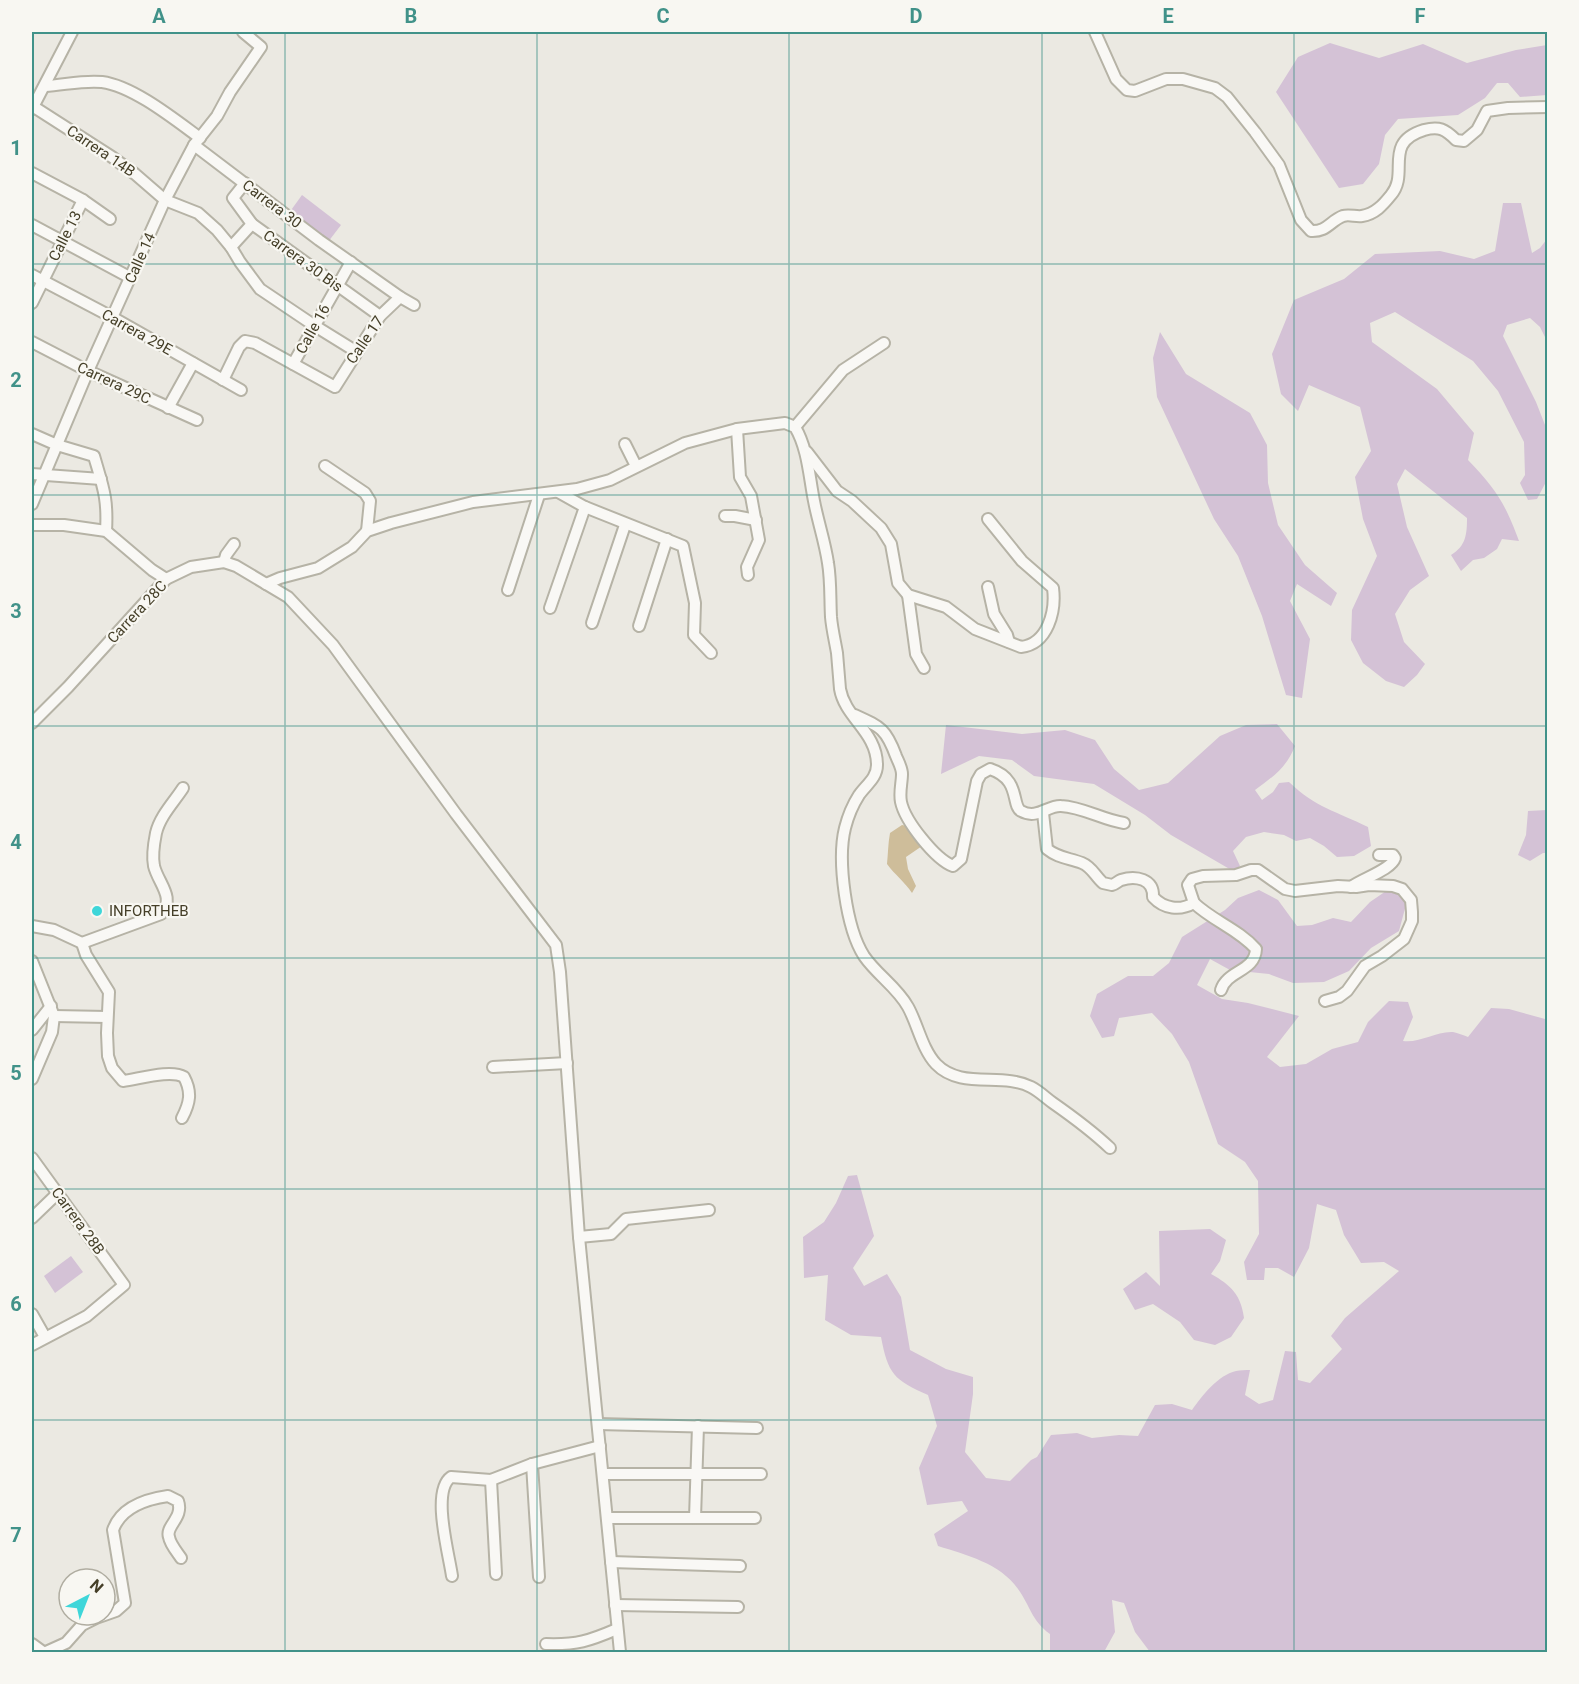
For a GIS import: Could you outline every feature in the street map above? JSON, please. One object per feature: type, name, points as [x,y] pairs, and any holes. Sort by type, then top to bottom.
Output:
[{"type":"street","points":[[33,108],[72,32]]},
{"type":"street","name":"Calle 14","points":[[32,504],[37,475],[57,445],[165,200],[197,141],[217,116],[230,92],[261,47],[243,32]]},
{"type":"street","points":[[1095,32],[1116,79],[1127,90],[1135,91],[1166,79],[1183,79],[1215,88],[1227,97],[1279,165],[1301,220],[1311,231],[1319,232],[1344,216],[1360,216],[1378,210],[1393,193],[1397,183],[1398,157],[1402,144],[1416,133],[1438,127],[1446,130],[1456,140],[1464,141],[1477,130],[1487,111],[1548,107]]},
{"type":"street","name":"Carrera 30","points":[[45,86],[84,81],[104,82],[127,91],[160,109],[244,183],[414,305]]},
{"type":"street","name":"Carrera 14B","points":[[33,108],[112,157],[165,200],[198,213],[231,247],[260,289],[315,327],[357,352]]},
{"type":"street","points":[[32,173],[83,200],[110,219]]},
{"type":"street","name":"Carrera 30 Bis","points":[[244,183],[233,198],[252,224],[380,316]]},
{"type":"street","name":"Calle 13","points":[[32,303],[83,200]]},
{"type":"street","points":[[231,247],[252,224]]},
{"type":"street","points":[[32,225],[131,278]]},
{"type":"street","name":"Calle 16","points":[[293,364],[351,262]]},
{"type":"street","name":"Carrera 29E","points":[[32,275],[242,390]]},
{"type":"street","name":"Calle 17","points":[[293,364],[335,387],[380,316],[400,297]]},
{"type":"street","points":[[224,380],[239,347],[245,341],[255,343],[293,364]]},
{"type":"street","name":"Carrera 29C","points":[[32,342],[88,371],[197,420]]},
{"type":"street","points":[[795,427],[843,370],[884,343]]},
{"type":"street","points":[[168,408],[193,363]]},
{"type":"street","points":[[266,584],[318,568],[352,547],[367,531],[390,522],[473,502],[577,489],[610,480],[685,443],[737,429],[785,423],[795,427],[805,449],[837,491],[852,501],[881,528],[891,544],[898,583],[908,595],[916,654],[924,668]]},
{"type":"street","points":[[737,429],[740,477],[751,496],[759,540],[747,567],[748,575]]},
{"type":"street","points":[[32,434],[57,445],[94,456],[105,488],[108,507],[106,531]]},
{"type":"street","points":[[625,444],[636,466]]},
{"type":"street","points":[[805,449],[828,566],[831,619],[840,688],[844,704],[863,726],[873,744],[877,765],[874,777],[850,810],[844,831],[842,854],[849,920],[856,941],[866,958],[899,992],[909,1008],[928,1053],[936,1064],[949,1074],[968,1078],[1013,1081],[1030,1087],[1087,1127],[1110,1148]]},
{"type":"street","points":[[326,466],[365,493],[370,501],[367,531]]},
{"type":"street","points":[[37,475],[101,479]]},
{"type":"street","points":[[558,492],[625,525],[683,546],[695,603],[694,635],[711,653]]},
{"type":"street","points":[[508,590],[539,495]]},
{"type":"street","points":[[550,608],[585,507]]},
{"type":"street","points":[[725,516],[756,520]]},
{"type":"street","points":[[908,595],[946,607],[975,629],[1021,647],[1037,642],[1046,630],[1054,608],[1053,588],[1022,561],[988,519]]},
{"type":"street","points":[[32,525],[64,525],[106,531],[166,579]]},
{"type":"street","points":[[592,622],[625,525]]},
{"type":"street","points":[[639,626],[667,539]]},
{"type":"street","points":[[234,544],[224,562],[236,566],[288,597],[333,645],[456,814],[556,945],[560,972],[579,1237],[620,1653]]},
{"type":"street","name":"Carrera 28C","points":[[32,723],[68,687],[166,579],[191,567],[224,562]]},
{"type":"street","points":[[988,587],[994,614],[1009,642]]},
{"type":"street","points":[[852,714],[884,730],[890,739],[902,774],[901,804],[907,817],[943,862],[953,866],[961,859],[977,781],[981,774],[990,769],[998,771],[1008,779],[1014,790],[1018,807],[1022,811],[1042,813],[1058,806],[1068,807],[1124,823]]},
{"type":"street","points":[[32,926],[54,930],[82,943],[161,914],[165,909],[167,896],[154,866],[156,831],[162,818],[183,788]]},
{"type":"street","points":[[1042,813],[1047,849],[1055,855],[1083,863],[1092,869],[1103,883],[1112,885],[1122,880],[1138,878],[1149,883],[1153,890],[1153,897],[1158,902],[1168,906],[1178,909],[1186,908],[1194,903]]},
{"type":"street","points":[[1351,887],[1364,878],[1383,871],[1394,862],[1395,858],[1392,855],[1379,855]]},
{"type":"street","points":[[1221,990],[1226,979],[1233,973],[1243,970],[1251,962],[1256,949],[1238,932],[1224,925],[1194,903],[1188,885],[1192,879],[1203,876],[1236,875],[1258,870],[1285,889],[1294,891],[1338,886],[1393,886],[1402,889],[1411,900],[1412,921],[1404,939],[1365,966],[1347,991],[1339,997],[1325,1001]]},
{"type":"street","points":[[82,943],[86,956],[109,992],[108,1056],[112,1068],[123,1081],[166,1073],[179,1074],[184,1077],[190,1094],[188,1108],[182,1118]]},
{"type":"street","points":[[32,961],[52,1011],[52,1032],[32,1079]]},
{"type":"street","points":[[52,1011],[107,1017]]},
{"type":"street","points":[[32,1031],[52,1011]]},
{"type":"street","points":[[32,1031],[52,1032]]},
{"type":"street","points":[[493,1067],[567,1063]]},
{"type":"street","name":"Carrera 28B","points":[[32,1158],[124,1285],[87,1316],[45,1337]]},
{"type":"street","points":[[32,1218],[58,1193]]},
{"type":"street","points":[[579,1237],[611,1234],[626,1219],[709,1210]]},
{"type":"street","points":[[32,1314],[45,1337],[32,1345]]},
{"type":"street","points":[[598,1424],[758,1428]]},
{"type":"street","points":[[695,1518],[698,1426]]},
{"type":"street","points":[[452,1576],[441,1504],[443,1485],[451,1477],[490,1480],[532,1464],[600,1446]]},
{"type":"street","points":[[532,1464],[539,1577]]},
{"type":"street","points":[[603,1474],[761,1474]]},
{"type":"street","points":[[490,1480],[496,1574]]},
{"type":"street","points":[[32,1644],[45,1653],[66,1643],[82,1625],[116,1611],[125,1603],[113,1530],[115,1524],[134,1505],[168,1496],[178,1501],[179,1514],[168,1533],[181,1558]]},
{"type":"street","points":[[607,1518],[755,1518]]},
{"type":"street","points":[[611,1562],[740,1566]]},
{"type":"street","points":[[615,1605],[738,1607]]},
{"type":"street","points":[[546,1644],[575,1649],[617,1629]]},
{"type":"shaded area","points":[[1330,43],[1379,58],[1423,44],[1467,63],[1516,50],[1547,45],[1547,95],[1520,97],[1508,83],[1497,83],[1485,98],[1458,115],[1398,119],[1385,135],[1379,164],[1363,184],[1339,188],[1276,92],[1298,57]]},
{"type":"shaded area","points":[[302,195],[341,225],[328,242],[289,213]]},
{"type":"shaded area","points":[[1503,203],[1521,203],[1532,253],[1540,248],[1547,239],[1547,341],[1540,327],[1530,318],[1507,325],[1503,336],[1536,402],[1547,430],[1547,480],[1537,499],[1528,500],[1520,483],[1525,475],[1524,442],[1498,391],[1473,361],[1395,312],[1370,323],[1372,342],[1437,389],[1474,433],[1468,460],[1499,497],[1519,541],[1502,539],[1497,549],[1484,558],[1473,560],[1461,571],[1451,555],[1463,544],[1467,518],[1405,469],[1397,484],[1407,527],[1429,576],[1410,590],[1395,614],[1404,642],[1425,664],[1404,687],[1386,681],[1363,663],[1351,640],[1352,610],[1377,556],[1363,519],[1355,477],[1371,451],[1360,407],[1309,385],[1298,411],[1281,394],[1272,354],[1294,300],[1344,279],[1375,254],[1440,251],[1474,259],[1495,251]]},
{"type":"shaded area","points":[[1160,332],[1186,374],[1250,413],[1267,445],[1268,483],[1278,525],[1305,565],[1337,593],[1331,606],[1297,584],[1290,601],[1310,639],[1302,698],[1286,695],[1262,616],[1238,556],[1214,519],[1157,397],[1153,358]]},
{"type":"shaded area","points":[[1277,724],[1295,746],[1274,776],[1255,790],[1262,800],[1273,792],[1279,783],[1289,782],[1308,798],[1368,827],[1371,846],[1354,856],[1337,857],[1310,838],[1296,841],[1284,835],[1264,832],[1246,837],[1233,851],[1240,866],[1233,871],[1171,835],[1145,815],[1094,784],[1034,776],[1012,760],[979,756],[941,774],[946,725],[1022,734],[1065,730],[1095,740],[1114,769],[1139,790],[1168,783],[1220,736],[1246,725]]},
{"type":"shaded area","points":[[1547,810],[1547,853],[1530,861],[1518,855],[1526,835],[1528,811]]},
{"type":"shaded area","points":[[902,825],[907,826],[925,844],[906,857],[908,869],[916,886],[912,893],[887,864],[890,833]]},
{"type":"shaded area","points":[[1389,889],[1407,901],[1399,931],[1371,948],[1349,971],[1324,982],[1293,983],[1269,974],[1230,970],[1210,959],[1197,985],[1222,999],[1299,1016],[1267,1057],[1280,1067],[1306,1064],[1332,1049],[1358,1042],[1368,1022],[1389,1001],[1408,1002],[1413,1017],[1403,1041],[1447,1032],[1455,1032],[1468,1037],[1491,1008],[1509,1009],[1545,1019],[1547,1017],[1547,1652],[1150,1652],[1135,1632],[1124,1603],[1112,1600],[1115,1632],[1104,1652],[1050,1652],[1050,1634],[1035,1618],[1011,1580],[982,1561],[938,1546],[934,1534],[968,1511],[962,1501],[927,1505],[919,1468],[937,1426],[928,1395],[907,1385],[894,1374],[887,1360],[881,1337],[851,1335],[825,1320],[828,1275],[804,1278],[803,1237],[824,1222],[836,1203],[848,1176],[857,1175],[874,1236],[853,1268],[864,1286],[887,1274],[901,1297],[910,1350],[946,1369],[973,1377],[973,1394],[965,1452],[986,1478],[1010,1481],[1037,1457],[1051,1435],[1077,1433],[1092,1438],[1119,1435],[1138,1436],[1155,1405],[1172,1404],[1192,1410],[1217,1381],[1236,1371],[1250,1370],[1245,1395],[1259,1404],[1273,1400],[1285,1351],[1296,1352],[1298,1380],[1310,1383],[1342,1349],[1331,1336],[1345,1318],[1399,1271],[1384,1262],[1361,1263],[1344,1235],[1336,1210],[1317,1204],[1309,1248],[1294,1277],[1278,1268],[1265,1268],[1264,1280],[1247,1280],[1244,1262],[1259,1234],[1258,1181],[1245,1162],[1218,1144],[1189,1062],[1172,1034],[1152,1013],[1119,1018],[1114,1036],[1102,1038],[1090,1016],[1097,994],[1128,976],[1153,976],[1169,963],[1182,937],[1225,910],[1238,898],[1259,890],[1278,900],[1297,926],[1312,925],[1333,918],[1351,922],[1370,902]]},
{"type":"shaded area","points":[[1210,1229],[1226,1240],[1220,1261],[1211,1274],[1224,1282],[1238,1297],[1244,1318],[1231,1337],[1215,1345],[1194,1340],[1180,1322],[1153,1304],[1135,1310],[1123,1289],[1146,1272],[1160,1286],[1159,1231]]},
{"type":"shaded area","points":[[71,1256],[83,1272],[55,1293],[44,1276]]},
{"type":"place","name":"INFORTHEB","points":[[97,911]]}]
